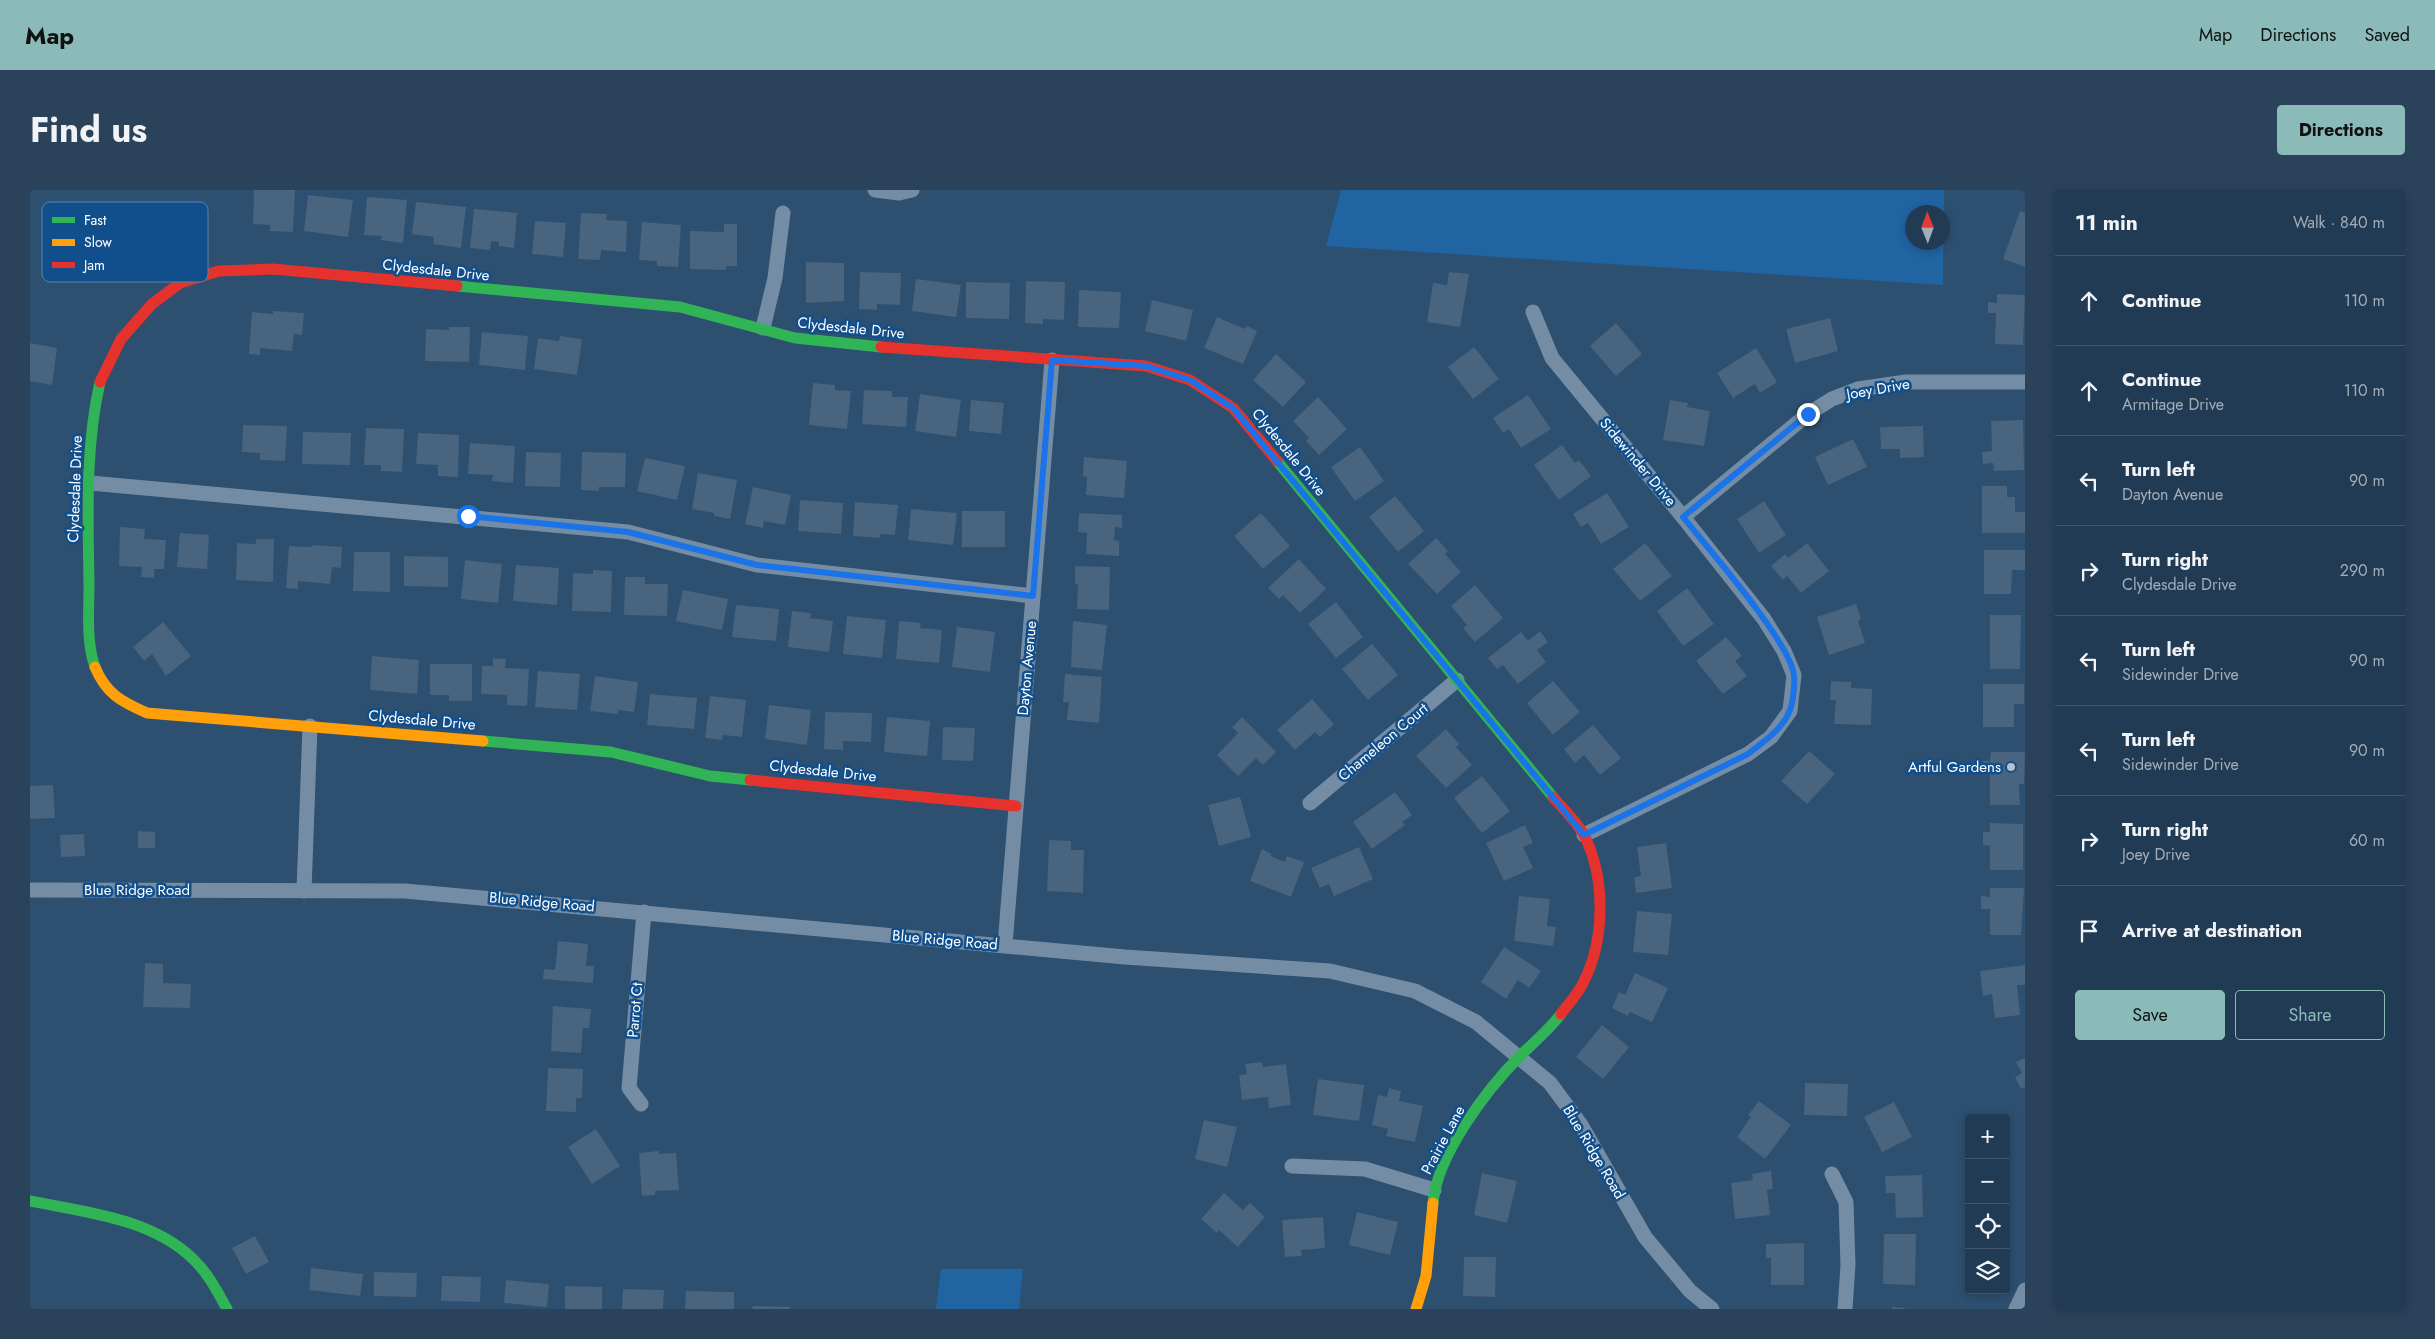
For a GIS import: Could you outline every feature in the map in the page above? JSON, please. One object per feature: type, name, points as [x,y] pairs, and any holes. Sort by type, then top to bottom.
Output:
[{"type":"street","points":[[875,190],[899,192],[912,190]]},
{"type":"street","points":[[763,328],[775,278],[783,213]]},
{"type":"street","name":"Clydesdale Drive","points":[[208,275],[218,272],[273,269],[680,307],[796,338],[840,344],[1146,366],[1190,380],[1233,408],[1584,835],[1593,862],[1601,899],[1596,947],[1583,984],[1555,1022],[1519,1058]]},
{"type":"street","name":"Clydesdale Drive","points":[[183,282],[152,304],[121,339],[102,376],[93,414],[88,627],[91,656],[101,682],[120,702],[147,712],[179,717],[580,748],[611,752],[710,776],[1016,806]]},
{"type":"street","name":"Sidewinder Drive","points":[[1533,312],[1552,358],[1764,619],[1784,650],[1794,675],[1790,711],[1771,736],[1748,754],[1584,835]]},
{"type":"street","name":"Dayton Avenue","points":[[1005,946],[1052,360]]},
{"type":"street","name":"Joey Drive","points":[[1683,517],[1808,414],[1832,398],[1858,390],[1906,382],[2025,382]]},
{"type":"street","points":[[90,483],[628,532],[757,565],[1033,596]]},
{"type":"street","name":"Chameleon Court","points":[[1310,803],[1457,680]]},
{"type":"street","points":[[304,891],[310,726]]},
{"type":"street","name":"Blue Ridge Road","points":[[30,890],[405,891],[1125,958],[1330,971],[1415,991],[1476,1022],[1550,1083],[1581,1126],[1645,1237],[1690,1291],[1712,1309]]},
{"type":"street","name":"Parrot Ct","points":[[640,1104],[628,1088],[644,912]]},
{"type":"street","name":"Prairie Lane","points":[[1416,1309],[1426,1276],[1434,1190],[1446,1161],[1473,1112],[1519,1058]]},
{"type":"street","points":[[1292,1166],[1365,1169],[1434,1190]]},
{"type":"street","points":[[1832,1174],[1846,1202],[1848,1265],[1845,1309]]},
{"type":"street","points":[[30,1201],[149,1229],[183,1248],[211,1276],[227,1309]]},
{"type":"street","points":[[2016,1309],[2025,1290]]},
{"type":"shaded area","points":[[1341,190],[1944,190],[1944,205],[1905,205],[1905,250],[1943,250],[1943,285],[1326,246]]},
{"type":"shaded area","points":[[941,1269],[1023,1269],[1019,1309],[936,1309]]},
{"type":"building","points":[[254,190],[295,190],[293,232],[270,231],[270,225],[253,224]]},
{"type":"building","points":[[308,195],[353,200],[348,237],[304,231]]},
{"type":"building","points":[[367,197],[407,200],[403,243],[381,240],[382,236],[364,235]]},
{"type":"building","points":[[416,202],[466,207],[461,248],[433,244],[434,237],[412,234]]},
{"type":"building","points":[[474,209],[517,213],[514,248],[499,246],[499,242],[491,241],[490,250],[470,248]]},
{"type":"building","points":[[2020,211],[2025,213],[2025,267],[2003,259]]},
{"type":"building","points":[[581,213],[607,214],[606,220],[627,221],[626,252],[601,250],[600,260],[578,259]]},
{"type":"building","points":[[535,221],[566,223],[563,257],[532,254]]},
{"type":"building","points":[[642,222],[681,225],[678,267],[657,266],[657,261],[639,260]]},
{"type":"building","points":[[724,224],[737,224],[737,266],[726,266],[726,270],[690,269],[690,231],[724,232]]},
{"type":"building","points":[[806,262],[844,263],[844,301],[806,303]]},
{"type":"building","points":[[860,272],[901,273],[900,305],[877,304],[877,310],[859,309]]},
{"type":"building","points":[[1449,272],[1469,274],[1460,327],[1427,322],[1433,283],[1447,285]]},
{"type":"building","points":[[916,279],[961,285],[956,317],[912,311]]},
{"type":"building","points":[[1026,281],[1065,282],[1064,320],[1043,319],[1043,324],[1025,323]]},
{"type":"building","points":[[966,282],[1010,283],[1009,319],[966,318]]},
{"type":"building","points":[[1079,290],[1121,292],[1119,328],[1078,327]]},
{"type":"building","points":[[1997,294],[2025,295],[2023,345],[1995,344],[1996,313],[1988,313],[1988,302],[1997,303]]},
{"type":"building","points":[[1152,300],[1193,310],[1186,341],[1145,331]]},
{"type":"building","points":[[273,311],[304,313],[302,335],[294,334],[292,351],[260,348],[260,355],[249,354],[252,312],[273,314]]},
{"type":"building","points":[[1217,317],[1245,329],[1247,326],[1257,331],[1243,364],[1204,348]]},
{"type":"building","points":[[1830,318],[1838,351],[1795,363],[1786,329]]},
{"type":"building","points":[[1616,323],[1642,354],[1616,376],[1590,346]]},
{"type":"building","points":[[449,327],[470,327],[469,362],[425,361],[426,329],[449,330]]},
{"type":"building","points":[[482,332],[528,336],[525,370],[479,365]]},
{"type":"building","points":[[560,336],[582,339],[577,375],[534,369],[538,338],[559,341]]},
{"type":"building","points":[[30,343],[57,348],[52,385],[30,381]]},
{"type":"building","points":[[1474,347],[1499,379],[1473,399],[1448,367]]},
{"type":"building","points":[[1756,348],[1777,382],[1760,393],[1755,384],[1733,398],[1717,373]]},
{"type":"building","points":[[1276,354],[1306,382],[1283,407],[1253,380]]},
{"type":"building","points":[[813,383],[835,385],[835,390],[851,391],[847,429],[809,425]]},
{"type":"building","points":[[864,390],[892,391],[892,397],[908,397],[906,427],[862,424]]},
{"type":"building","points":[[920,394],[961,400],[956,437],[915,431]]},
{"type":"building","points":[[1528,395],[1551,429],[1521,448],[1509,429],[1503,433],[1493,418]]},
{"type":"building","points":[[1318,397],[1347,429],[1319,455],[1306,441],[1309,438],[1293,421]]},
{"type":"building","points":[[971,400],[1004,403],[1001,434],[969,431]]},
{"type":"building","points":[[1670,400],[1688,403],[1687,407],[1710,411],[1704,446],[1663,440]]},
{"type":"building","points":[[2023,420],[2024,470],[1994,471],[1993,463],[1983,464],[1982,452],[1992,451],[1991,421]]},
{"type":"building","points":[[243,425],[287,426],[285,461],[260,460],[260,453],[242,452]]},
{"type":"building","points":[[1923,426],[1924,457],[1900,458],[1900,449],[1881,449],[1880,427]]},
{"type":"building","points":[[366,428],[404,429],[402,472],[381,471],[381,465],[364,465]]},
{"type":"building","points":[[303,432],[351,433],[350,465],[302,464]]},
{"type":"building","points":[[418,433],[459,435],[458,477],[438,476],[438,465],[416,464]]},
{"type":"building","points":[[1853,439],[1867,467],[1828,485],[1815,457]]},
{"type":"building","points":[[470,443],[515,446],[513,483],[492,481],[493,475],[468,474]]},
{"type":"building","points":[[1562,445],[1575,463],[1579,460],[1591,476],[1559,500],[1534,465]]},
{"type":"building","points":[[1360,447],[1384,481],[1355,501],[1331,467]]},
{"type":"building","points":[[526,452],[561,453],[560,487],[525,486]]},
{"type":"building","points":[[582,452],[626,453],[625,487],[599,487],[599,491],[581,490]]},
{"type":"building","points":[[1084,457],[1127,461],[1124,498],[1086,495],[1087,477],[1083,476]]},
{"type":"building","points":[[645,458],[685,466],[677,500],[637,491]]},
{"type":"building","points":[[698,473],[737,480],[730,519],[714,516],[714,513],[692,509]]},
{"type":"building","points":[[1982,486],[2007,486],[2007,497],[2015,497],[2015,512],[2025,512],[2025,533],[1982,533]]},
{"type":"building","points":[[753,487],[791,495],[785,525],[764,521],[763,528],[745,524]]},
{"type":"building","points":[[1607,493],[1629,527],[1601,544],[1588,523],[1581,527],[1573,514]]},
{"type":"building","points":[[1395,496],[1424,531],[1398,552],[1369,517]]},
{"type":"building","points":[[800,500],[843,503],[841,534],[798,531]]},
{"type":"building","points":[[1764,501],[1786,535],[1759,553],[1737,519]]},
{"type":"building","points":[[855,502],[898,505],[895,535],[880,534],[880,538],[853,536]]},
{"type":"building","points":[[911,509],[957,513],[953,545],[908,540]]},
{"type":"building","points":[[962,511],[1005,511],[1005,547],[962,547]]},
{"type":"building","points":[[1079,513],[1122,515],[1122,528],[1115,527],[1114,540],[1119,541],[1119,556],[1086,554],[1087,533],[1078,532]]},
{"type":"building","points":[[1261,513],[1290,546],[1263,569],[1234,536]]},
{"type":"building","points":[[120,527],[145,529],[144,539],[166,540],[164,569],[154,569],[154,578],[141,577],[142,567],[119,566]]},
{"type":"building","points":[[180,533],[209,535],[207,569],[177,567]]},
{"type":"building","points":[[1436,538],[1448,551],[1445,554],[1461,572],[1437,594],[1408,564]]},
{"type":"building","points":[[256,539],[274,539],[273,582],[236,580],[237,543],[256,544]]},
{"type":"building","points":[[1645,543],[1672,576],[1640,601],[1613,569]]},
{"type":"building","points":[[1807,543],[1829,571],[1801,593],[1787,576],[1783,580],[1771,566],[1785,554],[1788,558]]},
{"type":"building","points":[[312,545],[342,547],[341,568],[332,567],[330,584],[298,581],[298,589],[286,588],[289,546],[312,547]]},
{"type":"building","points":[[1984,550],[2025,550],[2025,570],[2012,570],[2011,594],[1984,594]]},
{"type":"building","points":[[354,552],[390,552],[390,592],[353,591]]},
{"type":"building","points":[[404,556],[448,557],[448,587],[404,586]]},
{"type":"building","points":[[1299,559],[1326,589],[1300,613],[1283,595],[1279,599],[1268,588]]},
{"type":"building","points":[[465,560],[502,564],[498,603],[461,599]]},
{"type":"building","points":[[516,565],[559,568],[557,605],[513,601]]},
{"type":"building","points":[[1075,566],[1110,567],[1109,610],[1077,609],[1078,584],[1075,584]]},
{"type":"building","points":[[593,570],[612,571],[611,612],[572,611],[573,573],[593,574]]},
{"type":"building","points":[[625,577],[645,577],[645,584],[668,584],[667,616],[624,615]]},
{"type":"building","points":[[1475,585],[1503,618],[1475,642],[1463,628],[1467,625],[1451,606]]},
{"type":"building","points":[[1687,588],[1714,624],[1683,646],[1657,611]]},
{"type":"building","points":[[683,590],[728,599],[722,630],[676,621]]},
{"type":"building","points":[[1336,602],[1363,637],[1336,658],[1308,624]]},
{"type":"building","points":[[1856,604],[1861,619],[1858,620],[1865,643],[1829,655],[1817,617]]},
{"type":"building","points":[[736,605],[779,609],[776,641],[732,637]]},
{"type":"building","points":[[792,611],[811,613],[810,618],[833,621],[829,652],[788,647]]},
{"type":"building","points":[[1990,615],[2021,615],[2020,669],[1990,669]]},
{"type":"building","points":[[847,616],[886,620],[882,658],[843,654]]},
{"type":"building","points":[[899,621],[921,623],[920,628],[942,630],[939,663],[896,659]]},
{"type":"building","points":[[1073,621],[1107,625],[1102,670],[1071,667]]},
{"type":"building","points":[[163,622],[191,656],[166,676],[152,654],[144,661],[133,647]]},
{"type":"building","points":[[957,627],[995,632],[990,672],[952,667]]},
{"type":"building","points":[[1540,631],[1548,642],[1537,650],[1546,662],[1518,684],[1503,665],[1497,669],[1488,658],[1521,632],[1528,641]]},
{"type":"building","points":[[1726,637],[1742,656],[1735,661],[1747,676],[1723,694],[1696,661]]},
{"type":"building","points":[[1372,644],[1398,675],[1368,700],[1342,669]]},
{"type":"building","points":[[372,656],[419,660],[417,694],[370,690]]},
{"type":"building","points":[[493,658],[506,659],[505,668],[529,669],[527,706],[507,705],[507,695],[481,694],[482,666],[493,666]]},
{"type":"building","points":[[430,664],[472,664],[472,701],[449,701],[449,695],[430,695]]},
{"type":"building","points":[[538,671],[580,674],[577,710],[535,707]]},
{"type":"building","points":[[1065,674],[1102,677],[1099,723],[1067,720],[1069,702],[1063,702]]},
{"type":"building","points":[[595,676],[638,682],[634,712],[618,710],[618,714],[590,711]]},
{"type":"building","points":[[1553,681],[1580,712],[1553,735],[1527,703]]},
{"type":"building","points":[[1831,681],[1851,682],[1851,688],[1872,689],[1871,725],[1834,724],[1836,700],[1830,700]]},
{"type":"building","points":[[1983,684],[2024,684],[2024,704],[2014,704],[2014,727],[1983,727]]},
{"type":"building","points":[[650,694],[697,698],[694,729],[647,725]]},
{"type":"building","points":[[710,696],[746,700],[742,737],[723,735],[722,740],[705,738]]},
{"type":"building","points":[[1312,699],[1334,724],[1320,737],[1315,732],[1295,750],[1277,730]]},
{"type":"building","points":[[769,705],[811,710],[807,745],[765,739]]},
{"type":"building","points":[[825,712],[872,713],[871,742],[843,741],[843,750],[824,749]]},
{"type":"building","points":[[887,717],[930,721],[927,756],[884,752]]},
{"type":"building","points":[[1242,717],[1276,752],[1263,765],[1256,758],[1238,776],[1217,755],[1238,733],[1232,727]]},
{"type":"building","points":[[1593,725],[1621,758],[1600,775],[1584,755],[1575,763],[1564,749]]},
{"type":"building","points":[[943,727],[975,728],[973,761],[942,760]]},
{"type":"building","points":[[1446,729],[1459,744],[1456,747],[1472,765],[1446,788],[1416,756]]},
{"type":"building","points":[[1809,751],[1835,774],[1807,804],[1781,781]]},
{"type":"building","points":[[1991,752],[2025,752],[2024,784],[2019,784],[2020,805],[1990,805],[1990,772],[1983,773],[1983,761],[1990,761]]},
{"type":"building","points":[[1482,776],[1510,811],[1482,833],[1454,798]]},
{"type":"building","points":[[53,785],[55,818],[30,819],[30,786]]},
{"type":"building","points":[[1395,792],[1412,815],[1402,822],[1405,825],[1372,849],[1353,822]]},
{"type":"building","points":[[1240,797],[1251,837],[1219,846],[1208,805]]},
{"type":"building","points":[[1990,823],[2023,824],[2023,870],[1990,870],[1990,846],[1983,845],[1983,832],[1990,832]]},
{"type":"building","points":[[1525,825],[1533,843],[1523,847],[1533,868],[1504,881],[1486,843]]},
{"type":"building","points":[[138,831],[155,832],[155,848],[138,848]]},
{"type":"building","points":[[84,834],[85,856],[61,857],[60,835]]},
{"type":"building","points":[[1049,840],[1071,841],[1071,850],[1084,850],[1083,893],[1047,891]]},
{"type":"building","points":[[1666,843],[1672,888],[1636,893],[1634,877],[1641,876],[1637,847]]},
{"type":"building","points":[[1359,847],[1373,879],[1334,896],[1329,884],[1320,888],[1311,868]]},
{"type":"building","points":[[1262,849],[1272,854],[1270,856],[1285,862],[1287,856],[1304,862],[1291,897],[1250,881]]},
{"type":"building","points":[[1990,888],[2024,888],[2021,935],[1990,935],[1990,909],[1981,909],[1981,896],[1990,897]]},
{"type":"building","points":[[1519,896],[1550,899],[1547,926],[1556,927],[1553,946],[1514,941]]},
{"type":"building","points":[[1637,911],[1672,914],[1668,955],[1633,952]]},
{"type":"building","points":[[558,941],[588,944],[586,966],[594,966],[593,983],[543,979],[544,969],[555,970]]},
{"type":"building","points":[[1504,947],[1541,971],[1529,988],[1518,980],[1506,999],[1481,982]]},
{"type":"building","points":[[145,963],[163,964],[163,983],[191,984],[190,1008],[143,1007]]},
{"type":"building","points":[[2025,965],[2025,985],[2017,985],[2020,1015],[1995,1018],[1992,994],[1983,996],[1980,971]]},
{"type":"building","points":[[1635,973],[1668,988],[1652,1022],[1630,1012],[1628,1016],[1612,1008],[1619,992],[1625,995]]},
{"type":"building","points":[[553,1006],[591,1009],[589,1028],[583,1028],[581,1053],[551,1051]]},
{"type":"building","points":[[1602,1025],[1629,1047],[1603,1079],[1576,1057]]},
{"type":"building","points":[[2025,1058],[2025,1087],[2021,1089],[2015,1077],[2022,1073],[2016,1062]]},
{"type":"building","points":[[1262,1062],[1263,1067],[1286,1064],[1291,1105],[1269,1108],[1268,1097],[1242,1100],[1239,1075],[1247,1074],[1245,1064]]},
{"type":"building","points":[[548,1068],[583,1069],[582,1098],[576,1098],[576,1112],[546,1111]]},
{"type":"building","points":[[1318,1079],[1364,1085],[1359,1121],[1313,1115]]},
{"type":"building","points":[[1805,1083],[1848,1084],[1847,1116],[1804,1115]]},
{"type":"building","points":[[1389,1088],[1401,1091],[1399,1101],[1423,1106],[1415,1142],[1386,1136],[1388,1129],[1372,1125],[1378,1095],[1387,1097]]},
{"type":"building","points":[[1759,1101],[1791,1125],[1765,1159],[1737,1137],[1751,1117],[1748,1115]]},
{"type":"building","points":[[1894,1102],[1912,1137],[1882,1152],[1864,1117]]},
{"type":"building","points":[[1204,1120],[1237,1127],[1227,1167],[1195,1159]]},
{"type":"building","points":[[596,1129],[620,1166],[592,1184],[568,1147]]},
{"type":"building","points":[[659,1151],[659,1154],[676,1153],[679,1190],[655,1191],[655,1195],[642,1196],[639,1153]]},
{"type":"building","points":[[1771,1171],[1773,1189],[1767,1190],[1770,1215],[1735,1219],[1731,1183],[1753,1180],[1752,1174]]},
{"type":"building","points":[[1482,1173],[1517,1181],[1507,1223],[1474,1215]]},
{"type":"building","points":[[1922,1175],[1923,1217],[1896,1218],[1895,1193],[1886,1193],[1885,1176]]},
{"type":"building","points":[[1224,1193],[1243,1210],[1250,1203],[1265,1217],[1238,1247],[1219,1230],[1217,1233],[1201,1219]]},
{"type":"building","points":[[1357,1212],[1398,1222],[1390,1255],[1349,1245]]},
{"type":"building","points":[[1323,1217],[1325,1248],[1301,1250],[1302,1256],[1285,1257],[1282,1220]]},
{"type":"building","points":[[1884,1234],[1916,1234],[1915,1285],[1883,1284]]},
{"type":"building","points":[[255,1236],[269,1262],[246,1274],[232,1248]]},
{"type":"building","points":[[1804,1243],[1804,1285],[1771,1285],[1771,1258],[1766,1258],[1766,1244]]},
{"type":"building","points":[[1464,1257],[1496,1257],[1495,1297],[1463,1296]]},
{"type":"building","points":[[311,1268],[363,1274],[360,1296],[309,1290]]},
{"type":"building","points":[[374,1272],[417,1273],[416,1297],[374,1296]]},
{"type":"building","points":[[442,1276],[481,1277],[480,1302],[441,1301]]},
{"type":"building","points":[[506,1280],[549,1284],[547,1307],[504,1303]]},
{"type":"building","points":[[565,1286],[602,1287],[602,1309],[565,1309]]},
{"type":"building","points":[[623,1289],[664,1290],[663,1309],[622,1309]]},
{"type":"building","points":[[686,1291],[734,1292],[734,1309],[685,1309]]},
{"type":"building","points":[[753,1306],[790,1307],[790,1309],[752,1309]]},
{"type":"building","points":[[1892,1307],[1905,1308],[1905,1309],[1892,1309]]},
{"type":"traffic: fast","points":[[457,286],[680,307],[795,338],[881,347]]},
{"type":"traffic: fast","points":[[95,667],[90,647],[89,626],[88,483],[92,432],[100,382]]},
{"type":"traffic: fast","points":[[1277,461],[1553,797]]},
{"type":"traffic: fast","points":[[483,741],[611,752],[710,776],[750,780]]},
{"type":"traffic: fast","points":[[1433,1203],[1444,1164],[1479,1104],[1507,1070],[1561,1014]]},
{"type":"traffic: fast","points":[[30,1201],[94,1213],[157,1234],[176,1245],[198,1264],[212,1282],[227,1309]]},
{"type":"traffic: slow","points":[[95,667],[110,691],[122,701],[147,713],[483,741]]},
{"type":"traffic: slow","points":[[1416,1309],[1426,1276],[1433,1203]]},
{"type":"traffic: jam","points":[[208,274],[219,271],[273,269],[457,286]]},
{"type":"traffic: jam","points":[[100,382],[121,339],[152,304],[183,282]]},
{"type":"traffic: jam","points":[[881,347],[1146,366],[1190,380],[1233,408],[1277,461]]},
{"type":"traffic: jam","points":[[750,780],[1016,806]]},
{"type":"traffic: jam","points":[[1553,797],[1574,820],[1584,835],[1596,870],[1600,909],[1596,948],[1590,966],[1581,987],[1561,1014]]},
{"type":"place","name":"Artful Gardens","points":[[2011,767]]},
{"type":"route","points":[[468,516],[628,532],[757,565],[1033,596],[1052,360],[1146,366],[1190,380],[1233,408],[1555,797],[1584,835],[1748,754],[1771,736],[1790,711],[1794,675],[1784,650],[1764,619],[1683,517],[1808,414]]}]
